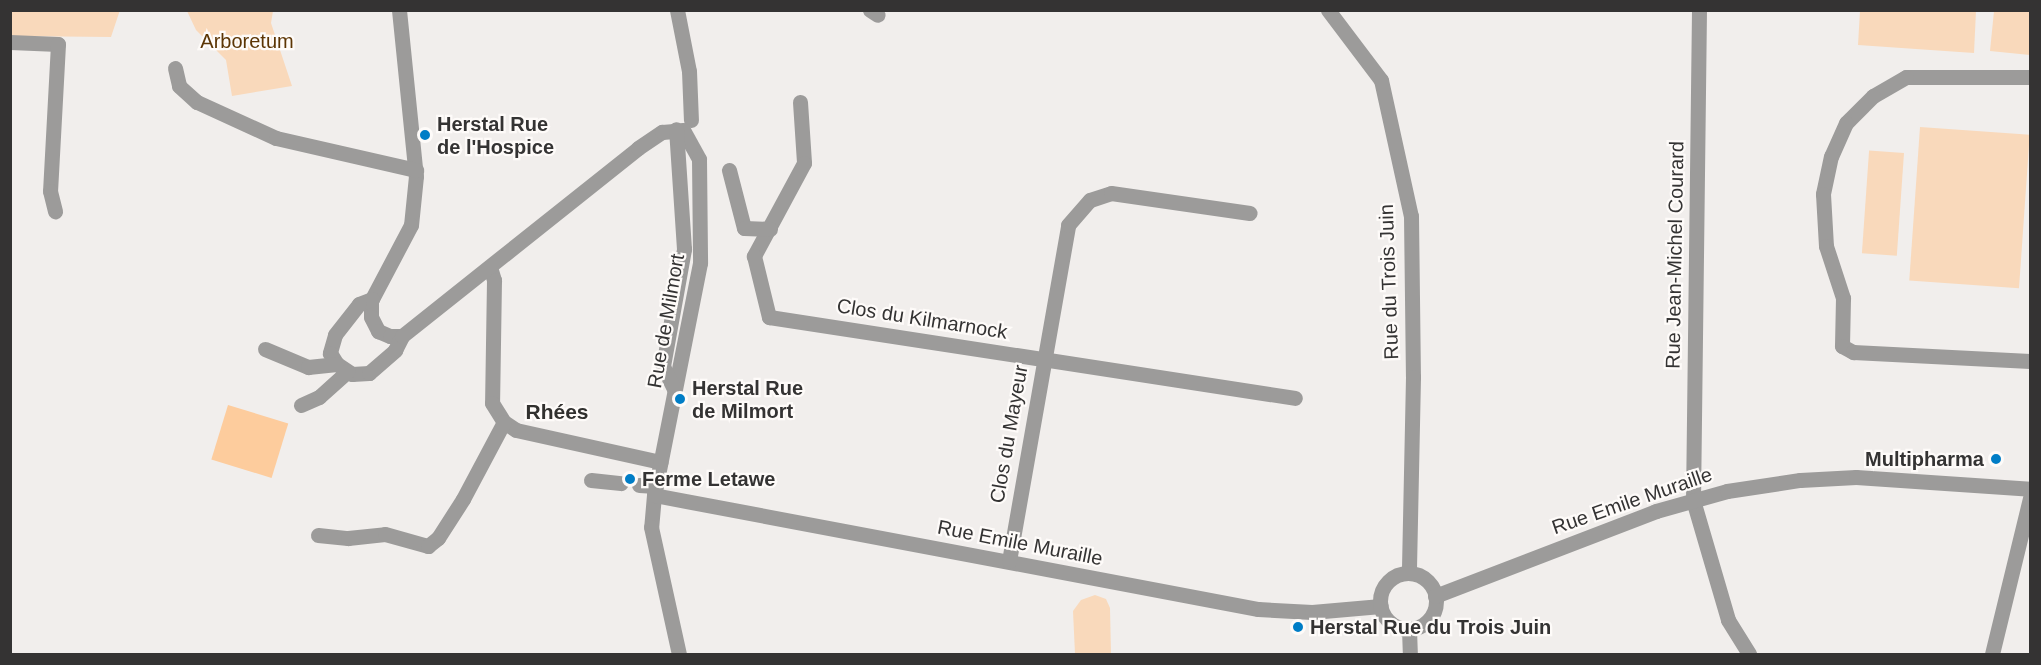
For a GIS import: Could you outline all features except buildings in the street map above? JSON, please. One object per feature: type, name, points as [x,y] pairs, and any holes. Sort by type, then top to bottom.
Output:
[{"type":"street","points":[[399,10],[416,170],[411,225],[372,299],[371,317],[378,331],[390,336],[402,336]]},
{"type":"street","points":[[677,10],[689,71],[691,120]]},
{"type":"street","name":"Rue du Trois Juin","points":[[1328,10],[1381,80],[1411,216],[1413,377],[1409,573]]},
{"type":"street","name":"Rue Jean-Michel Courard","points":[[1699,10],[1693,500],[1728,620],[1749,654]]},
{"type":"street","points":[[10,42],[58,44],[50,191],[55,211]]},
{"type":"street","points":[[175,68],[179,86],[197,102],[276,138],[416,170]]},
{"type":"street","points":[[2031,77],[1906,77],[1873,96],[1846,123],[1831,156],[1823,194],[1826,246],[1843,298],[1842,346],[1853,352],[2031,361]]},
{"type":"street","name":"Clos du Kilmarnock","points":[[800,102],[804,163],[754,256],[769,316],[1295,398]]},
{"type":"street","name":"Rue de Milmort","points":[[342,368],[369,373],[395,350],[402,336],[638,148],[662,132],[676,129],[688,138],[699,159],[700,264],[660,462],[651,526],[680,654]]},
{"type":"street","points":[[729,170],[744,228],[770,229]]},
{"type":"street","name":"Clos du Mayeur","points":[[1010,561],[1063,238],[1068,225],[1090,200],[1110,193],[1250,213]]},
{"type":"street","points":[[490,267],[494,280],[492,403],[504,422],[516,430],[660,462]]},
{"type":"street","points":[[342,368],[330,353],[335,335],[359,304],[372,299]]},
{"type":"street","points":[[265,349],[308,367],[342,368]]},
{"type":"street","points":[[301,405],[319,397],[342,368]]},
{"type":"street","points":[[318,536],[348,538],[385,534],[428,546],[438,538],[504,422]]},
{"type":"street","name":"Rue Emile Muraille","points":[[1435,596],[1693,500],[1800,480],[1856,477],[2031,489]]},
{"type":"street","points":[[591,480],[621,483]]},
{"type":"street","name":"Rue Emile Muraille","points":[[639,485],[1258,609],[1312,612],[1381,606]]},
{"type":"street","points":[[1992,654],[2031,498]]},
{"type":"street","points":[[1409,573],[1426,580],[1435,596],[1433,614],[1427,621],[1409,629],[1388,621],[1381,606],[1384,587],[1390,579],[1409,573]]},
{"type":"street","points":[[1409,629],[1410,654]]},
{"type":"green space","points":[[120,10],[111,37],[11,36],[10,11]]},
{"type":"green space","name":"Arboretum","points":[[187,11],[273,11],[271,23],[292,86],[232,96],[226,60],[196,30]]},
{"type":"green space","points":[[1860,11],[1976,11],[1974,53],[1858,45]]},
{"type":"green space","points":[[1994,11],[2030,11],[2030,55],[1990,51]]},
{"type":"green space","points":[[1920,127],[2030,135],[2019,288],[1909,281]]},
{"type":"green space","points":[[1869,151],[1904,153],[1897,256],[1862,253]]},
{"type":"green space","points":[[1095,595],[1106,599],[1110,608],[1111,654],[1075,654],[1073,611],[1081,600]]},
{"type":"shaded area","points":[[228,405],[288,423],[272,478],[211,460]]},
{"type":"place","name":"Herstal Rue de l'Hospice","points":[[425,135]]},
{"type":"place","name":"Herstal Rue de Milmort","points":[[680,399]]},
{"type":"place","name":"Multipharma","points":[[1996,459]]},
{"type":"place","name":"Ferme Letawe","points":[[630,479]]},
{"type":"place","name":"Herstal Rue du Trois Juin","points":[[1298,627]]},
{"type":"district","name":"Rhées","points":[[557,412]]}]
